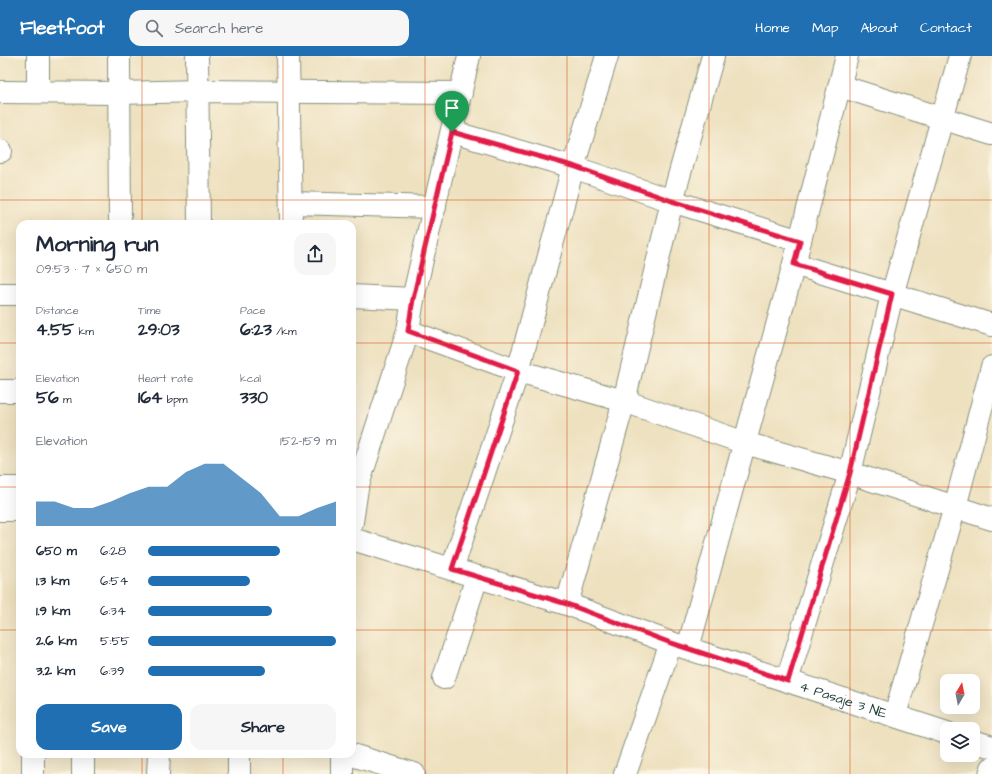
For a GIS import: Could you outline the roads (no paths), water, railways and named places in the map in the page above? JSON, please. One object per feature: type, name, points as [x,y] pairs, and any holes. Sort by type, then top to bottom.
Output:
[{"type":"street","points":[[38,56],[38,91]]},
{"type":"street","points":[[119,56],[120,220]]},
{"type":"street","points":[[197,56],[199,220]]},
{"type":"street","points":[[288,56],[291,214],[435,207]]},
{"type":"street","points":[[356,485],[408,331],[413,299],[469,56]]},
{"type":"street","points":[[452,569],[518,371],[573,166],[607,56]]},
{"type":"street","points":[[567,604],[624,401],[672,201],[713,56]]},
{"type":"street","points":[[625,774],[680,646],[745,443],[794,264],[847,56]]},
{"type":"street","points":[[788,681],[850,473],[892,294],[960,56]]},
{"type":"street","points":[[840,86],[992,134]]},
{"type":"street","points":[[0,92],[38,91],[120,93],[198,91],[461,93]]},
{"type":"street","points":[[452,132],[573,166],[672,201],[800,241]]},
{"type":"street","points":[[794,264],[992,325]]},
{"type":"street","points":[[0,294],[16,294]]},
{"type":"street","points":[[356,296],[413,299]]},
{"type":"street","points":[[408,331],[518,371],[624,401],[745,443],[850,473],[992,519]]},
{"type":"street","points":[[895,715],[955,507],[992,367]]},
{"type":"street","points":[[0,391],[16,391]]},
{"type":"street","points":[[0,488],[16,488]]},
{"type":"street","points":[[0,510],[16,510]]},
{"type":"street","name":"4 Pasaje 3 NE","points":[[356,540],[567,604],[680,646],[940,731]]},
{"type":"street","points":[[444,678],[477,577]]},
{"type":"street","points":[[980,743],[992,747]]},
{"type":"street","points":[[356,756],[414,774]]},
{"type":"street","points":[[33,774],[34,758]]},
{"type":"street","points":[[83,758],[83,774]]},
{"type":"street","points":[[158,774],[159,758]]},
{"type":"street","points":[[239,758],[239,774]]},
{"type":"street","points":[[342,758],[342,774]]},
{"type":"street","points":[[990,774],[992,768]]}]
